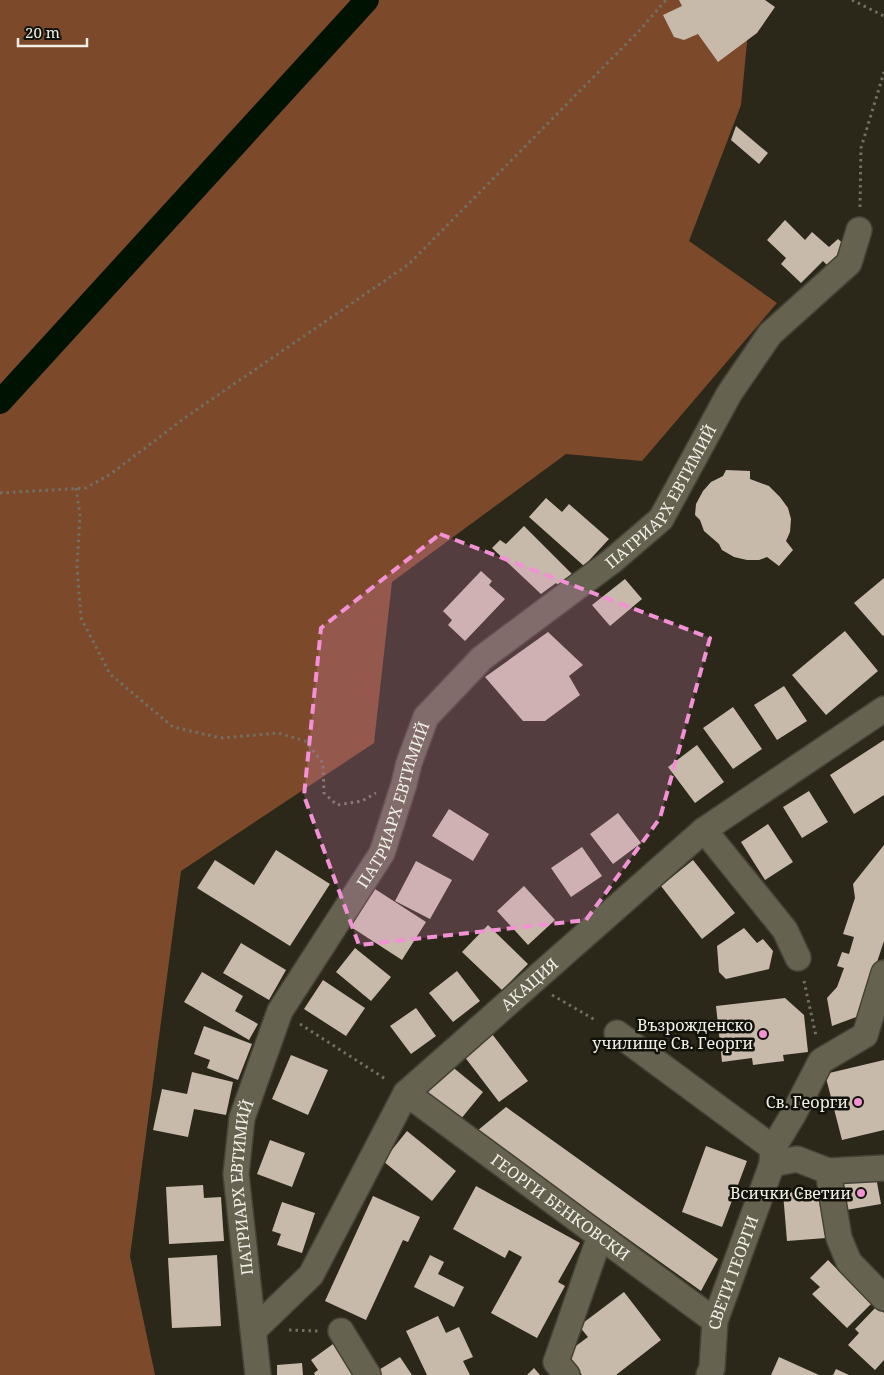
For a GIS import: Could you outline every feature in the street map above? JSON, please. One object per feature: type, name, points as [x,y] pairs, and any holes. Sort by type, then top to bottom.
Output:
[{"type":"street","name":"ПАТРИАРХ ЕВТИМИЙ","points":[[258,1375],[236,1174],[242,1118],[280,1011],[382,853],[409,762],[426,717],[482,658],[612,561],[661,519],[739,379],[770,334],[849,262],[860,230]]},
{"type":"street","name":"АКАЦИЯ","points":[[254,1330],[311,1275],[406,1093],[704,830],[884,709]]},
{"type":"street","points":[[704,830],[785,930],[798,958]]},
{"type":"street","name":"СВЕТИ ГЕОРГИ","points":[[715,1373],[715,1321],[772,1156],[821,1061],[864,1035],[884,973]]},
{"type":"street","points":[[617,1033],[772,1156],[797,1159],[828,1171],[884,1168]]},
{"type":"street","name":"ГЕОРГИ БЕНКОВСКИ","points":[[406,1093],[715,1321]]},
{"type":"street","points":[[828,1171],[839,1238],[849,1262],[884,1298]]},
{"type":"street","points":[[567,1375],[556,1362],[600,1236]]},
{"type":"street","points":[[341,1332],[368,1375]]},
{"type":"path","points":[[0,494],[86,488],[112,473],[186,417],[409,264],[638,32],[666,0]]},
{"type":"path","points":[[852,0],[884,16]]},
{"type":"path","points":[[860,230],[861,148],[884,72]]},
{"type":"path","points":[[76,488],[80,515],[77,568],[81,618],[110,674],[173,728],[221,738],[278,733],[305,741],[323,763],[324,793],[336,805],[362,801],[391,784],[404,784]]},
{"type":"path","points":[[798,958],[813,1019]]},
{"type":"path","points":[[531,983],[617,1033]]},
{"type":"path","points":[[280,1011],[406,1093]]},
{"type":"path","points":[[254,1330],[341,1332]]},
{"type":"highlighted area","points":[[440,534],[710,638],[660,818],[586,920],[359,945],[304,796],[321,628]]},
{"type":"shaded area","points":[[0,0],[751,0],[741,105],[689,241],[777,303],[642,461],[566,454],[392,582],[374,743],[181,871],[130,1256],[155,1375],[0,1375]]},
{"type":"building","points":[[679,0],[765,0],[775,7],[757,33],[718,62],[698,34],[684,40],[674,37],[663,15],[682,6]]},
{"type":"building","points":[[736,126],[768,153],[759,164],[731,140]]},
{"type":"building","points":[[785,220],[805,240],[812,232],[829,247],[838,239],[848,248],[829,267],[823,261],[801,283],[781,264],[786,258],[767,240]]},
{"type":"building","points":[[726,470],[750,471],[750,479],[769,486],[788,508],[791,519],[790,532],[786,541],[793,550],[779,566],[767,557],[759,560],[747,560],[734,557],[722,550],[719,544],[704,531],[700,520],[695,515],[696,504],[703,491],[711,482],[723,476]]},
{"type":"building","points":[[546,498],[562,512],[569,504],[609,539],[584,566],[529,517]]},
{"type":"building","points":[[524,526],[572,574],[559,586],[556,583],[541,594],[492,548],[500,540],[506,544]]},
{"type":"building","points":[[481,571],[492,581],[489,585],[505,599],[465,641],[448,625],[452,620],[443,611]]},
{"type":"building","points":[[884,578],[884,635],[883,636],[854,603]]},
{"type":"building","points":[[625,579],[642,599],[610,626],[592,605]]},
{"type":"building","points":[[845,631],[878,671],[826,715],[792,675]]},
{"type":"building","points":[[548,632],[583,665],[569,676],[580,695],[545,721],[523,721],[485,677]]},
{"type":"building","points":[[784,686],[807,721],[777,740],[754,705]]},
{"type":"building","points":[[733,707],[762,749],[733,769],[703,728]]},
{"type":"building","points":[[884,740],[884,795],[854,814],[830,775]]},
{"type":"building","points":[[697,745],[724,782],[695,803],[668,767]]},
{"type":"building","points":[[809,791],[828,822],[802,838],[783,807]]},
{"type":"building","points":[[449,809],[489,834],[473,861],[432,836]]},
{"type":"building","points":[[618,813],[641,843],[613,864],[590,834]]},
{"type":"building","points":[[768,824],[793,862],[765,880],[741,842]]},
{"type":"building","points":[[884,845],[884,941],[859,1016],[832,1026],[827,998],[837,987],[844,968],[837,966],[842,952],[849,954],[854,937],[843,934],[855,898],[853,884]]},
{"type":"building","points":[[582,847],[602,876],[571,897],[551,868]]},
{"type":"building","points":[[276,850],[330,884],[290,946],[197,888],[215,860],[254,885]]},
{"type":"building","points":[[693,860],[735,913],[702,939],[661,886]]},
{"type":"building","points":[[416,861],[452,880],[430,919],[395,901]]},
{"type":"building","points":[[524,886],[555,920],[528,945],[497,911]]},
{"type":"building","points":[[375,889],[426,922],[402,960],[351,927]]},
{"type":"building","points":[[488,925],[528,964],[502,990],[462,952]]},
{"type":"building","points":[[744,928],[757,943],[763,939],[773,951],[769,969],[726,979],[719,972],[717,946]]},
{"type":"building","points":[[241,943],[286,970],[269,1000],[223,973]]},
{"type":"building","points":[[355,948],[391,977],[371,1001],[336,972]]},
{"type":"building","points":[[457,971],[480,1001],[453,1022],[429,993]]},
{"type":"building","points":[[202,972],[243,996],[235,1011],[258,1024],[249,1040],[184,1002]]},
{"type":"building","points":[[323,980],[365,1008],[346,1036],[304,1009]]},
{"type":"building","name":"Възрожденско училище Св. Георги","points":[[785,998],[804,1015],[808,1052],[783,1055],[784,1061],[753,1065],[752,1058],[722,1062],[716,1006]]},
{"type":"building","points":[[416,1008],[436,1036],[411,1054],[390,1026]]},
{"type":"building","points":[[204,1026],[252,1044],[238,1080],[207,1068],[210,1060],[194,1054]]},
{"type":"building","points":[[492,1034],[528,1081],[499,1102],[464,1056]]},
{"type":"building","points":[[291,1055],[328,1070],[308,1115],[272,1099]]},
{"type":"building","name":"Св. Георги","points":[[884,1060],[884,1130],[842,1140],[825,1074]]},
{"type":"building","points":[[450,1065],[483,1092],[460,1120],[427,1093]]},
{"type":"building","points":[[192,1072],[233,1082],[226,1115],[194,1109],[188,1137],[153,1130],[162,1089],[187,1094]]},
{"type":"building","points":[[506,1107],[718,1259],[701,1291],[477,1131]]},
{"type":"building","points":[[407,1131],[456,1171],[432,1201],[383,1161]]},
{"type":"building","points":[[270,1140],[305,1153],[292,1187],[257,1174]]},
{"type":"building","points":[[706,1146],[747,1161],[722,1227],[682,1212]]},
{"type":"building","name":"Всички Светии","points":[[876,1177],[881,1204],[846,1210],[841,1183]]},
{"type":"building","points":[[203,1185],[204,1198],[221,1197],[224,1241],[169,1244],[166,1187]]},
{"type":"building","points":[[476,1186],[580,1243],[558,1282],[565,1286],[537,1338],[491,1313],[522,1257],[509,1250],[505,1258],[453,1229]]},
{"type":"building","points":[[822,1190],[826,1238],[787,1241],[783,1193]]},
{"type":"building","points":[[373,1196],[420,1217],[408,1242],[403,1240],[366,1320],[325,1301]]},
{"type":"building","points":[[282,1202],[315,1213],[302,1253],[277,1245],[281,1234],[272,1231]]},
{"type":"building","points":[[217,1255],[221,1326],[172,1328],[168,1258]]},
{"type":"building","points":[[430,1255],[444,1262],[438,1274],[464,1287],[454,1307],[414,1287]]},
{"type":"building","points":[[828,1260],[871,1304],[847,1328],[812,1294],[820,1287],[810,1278]]},
{"type":"building","points":[[624,1292],[661,1340],[616,1375],[582,1375],[565,1354],[588,1337],[579,1326]]},
{"type":"building","points":[[877,1306],[884,1313],[884,1360],[875,1370],[848,1345],[859,1333],[855,1329]]},
{"type":"building","points":[[438,1316],[446,1333],[459,1327],[473,1357],[463,1361],[470,1375],[427,1375],[406,1331]]},
{"type":"building","points":[[333,1344],[356,1375],[315,1375],[314,1373],[318,1370],[311,1360]]},
{"type":"building","points":[[400,1357],[412,1375],[380,1375],[377,1371]]},
{"type":"building","points":[[779,1357],[819,1375],[771,1375]]},
{"type":"building","points":[[302,1363],[303,1375],[277,1375],[277,1365]]},
{"type":"building","points":[[534,1368],[540,1375],[527,1375]]},
{"type":"building","points":[[836,1369],[849,1375],[833,1375]]},
{"type":"waterway","points":[[0,402],[367,0]]},
{"type":"place","name":"Възрожденско училище Св. Георги","points":[[763,1034]]},
{"type":"place","name":"Св. Георги","points":[[858,1102]]},
{"type":"place","name":"Всички Светии","points":[[861,1193]]}]
